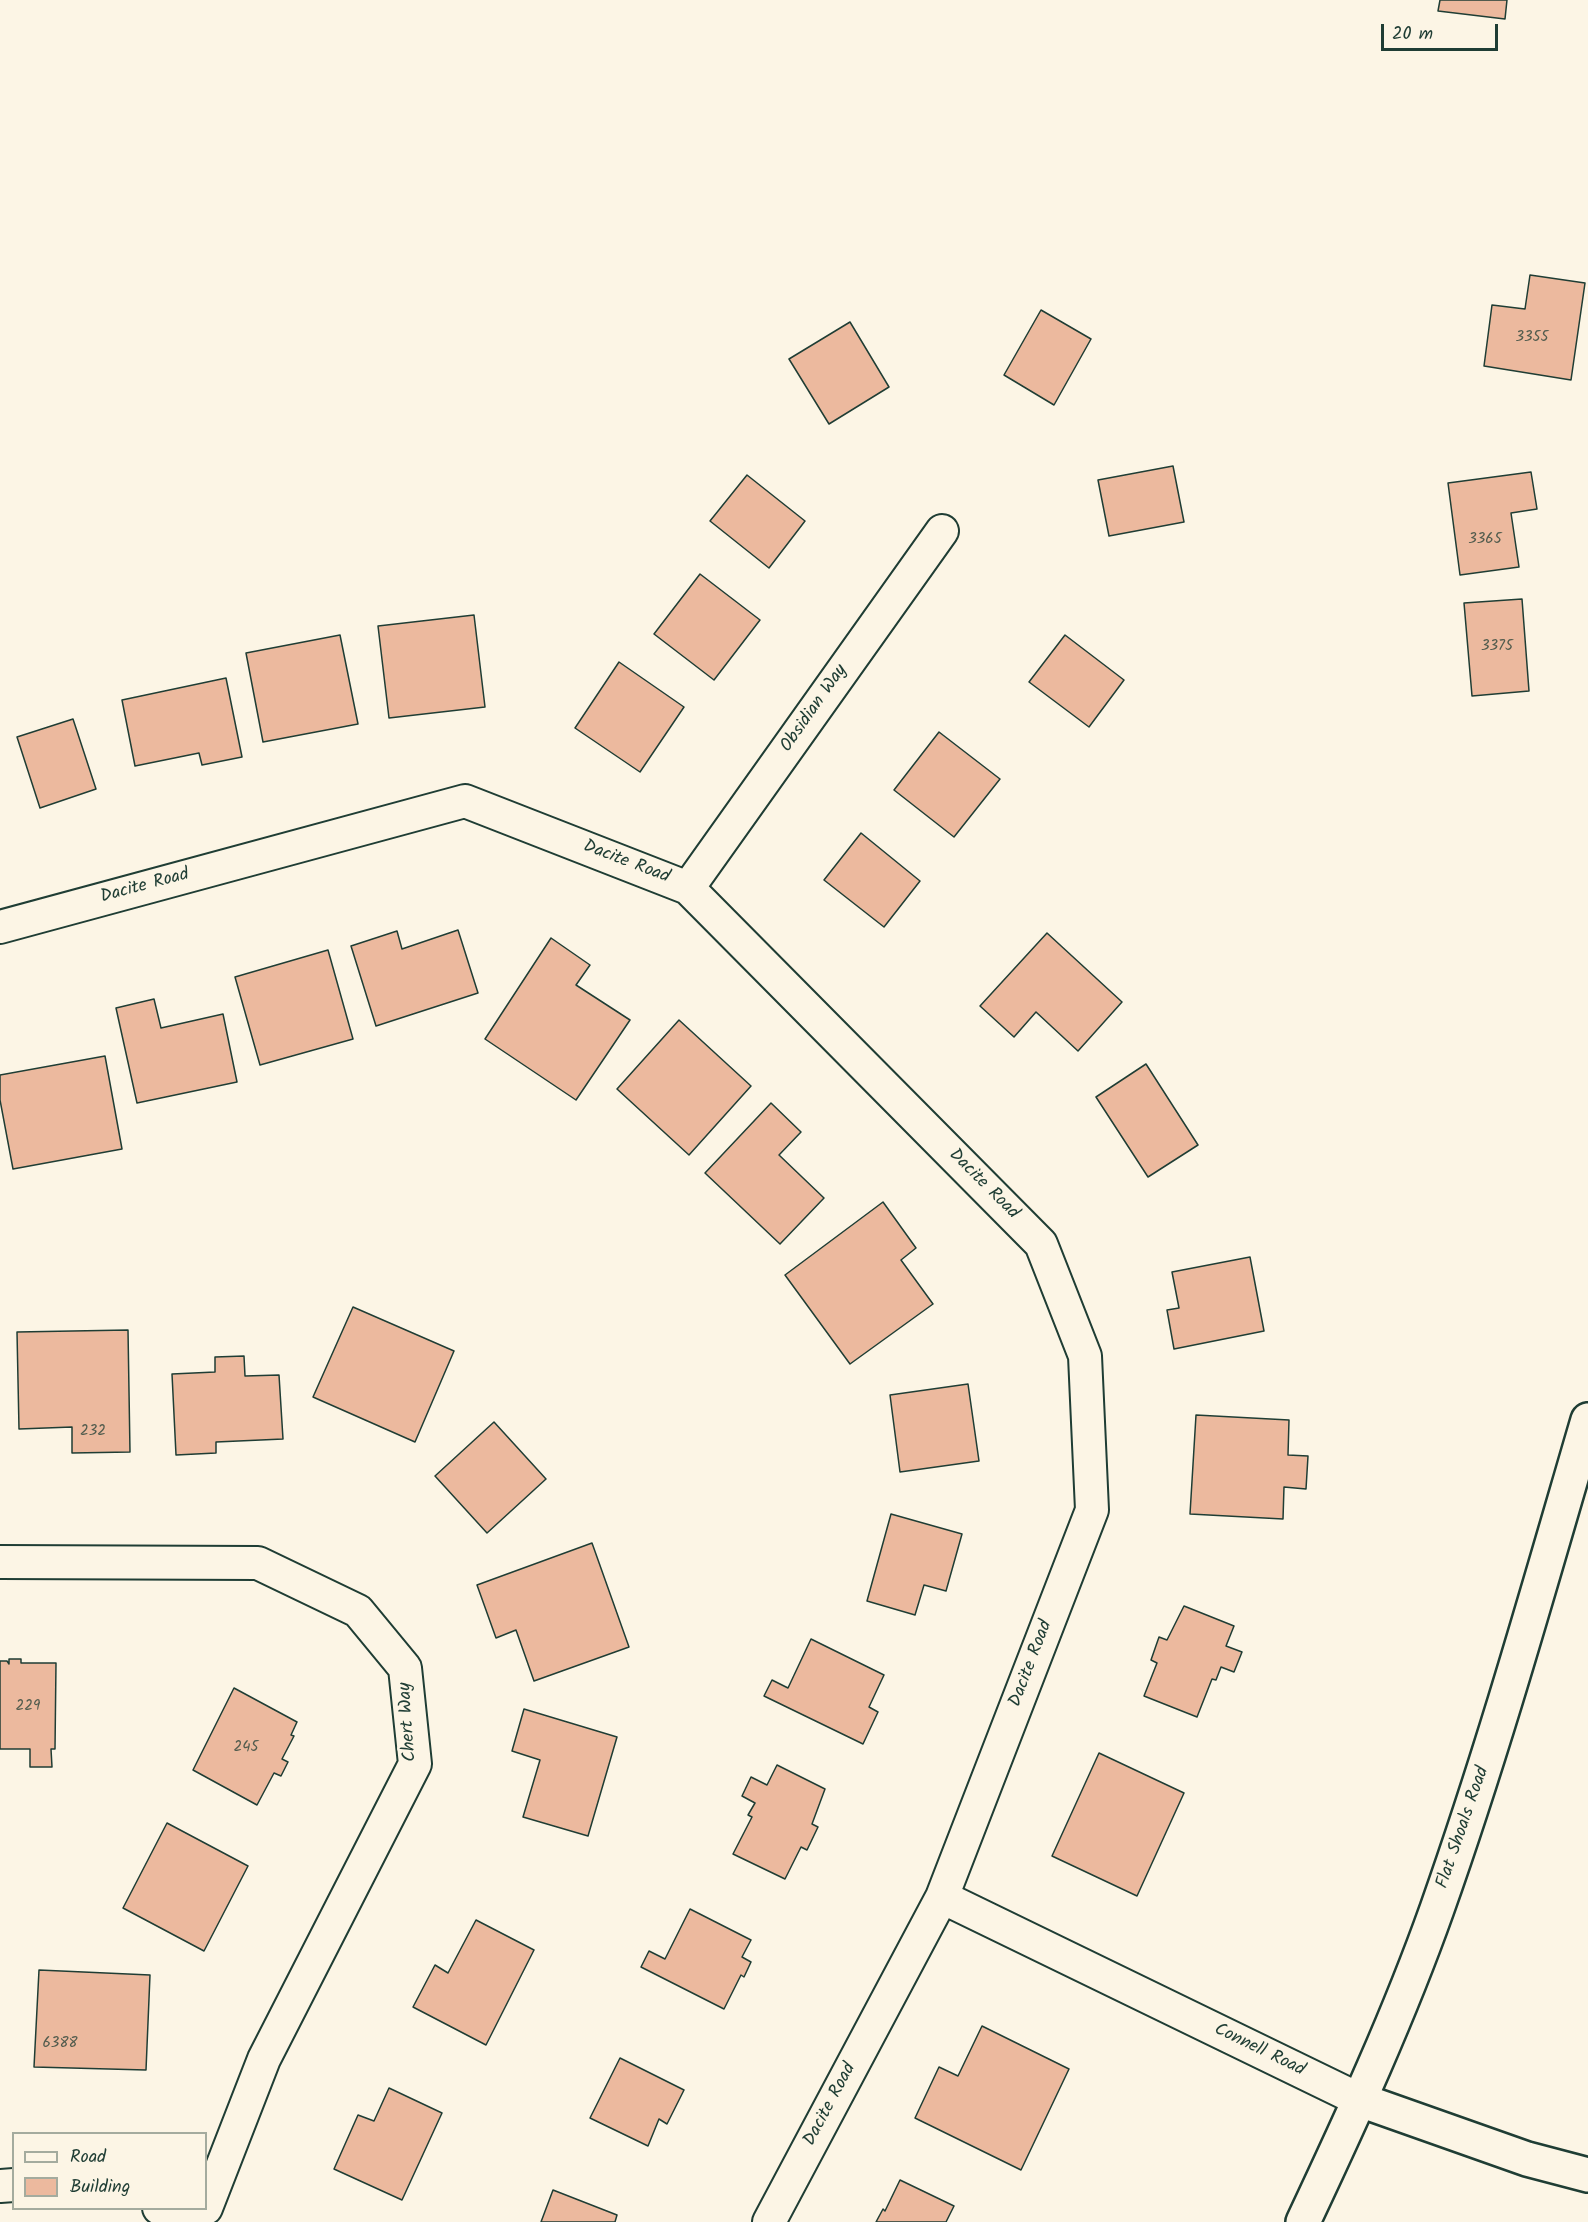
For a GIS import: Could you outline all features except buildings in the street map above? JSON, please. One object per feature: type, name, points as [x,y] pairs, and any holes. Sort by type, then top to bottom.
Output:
[{"type":"main road","name":"Flat Shoals Road","points":[[1303,2222],[1360,2100],[1436,1911],[1504,1709],[1588,1420]]},
{"type":"main road","name":"Connell Road","points":[[1360,2100],[1527,2159],[1588,2175]]},
{"type":"street","name":"Obsidian Way","points":[[688,888],[942,531]]},
{"type":"street","name":"Dacite Road","points":[[0,927],[465,801],[688,888],[1041,1244],[1085,1356],[1092,1510],[942,1897],[769,2222]]},
{"type":"street","name":"Chert Way","points":[[0,1562],[258,1563],[358,1611],[405,1668],[415,1764],[264,2059],[207,2203]]},
{"type":"street","name":"Connell Road","points":[[942,1897],[1360,2100]]},
{"type":"street","points":[[163,2210],[184,2222]]}]
